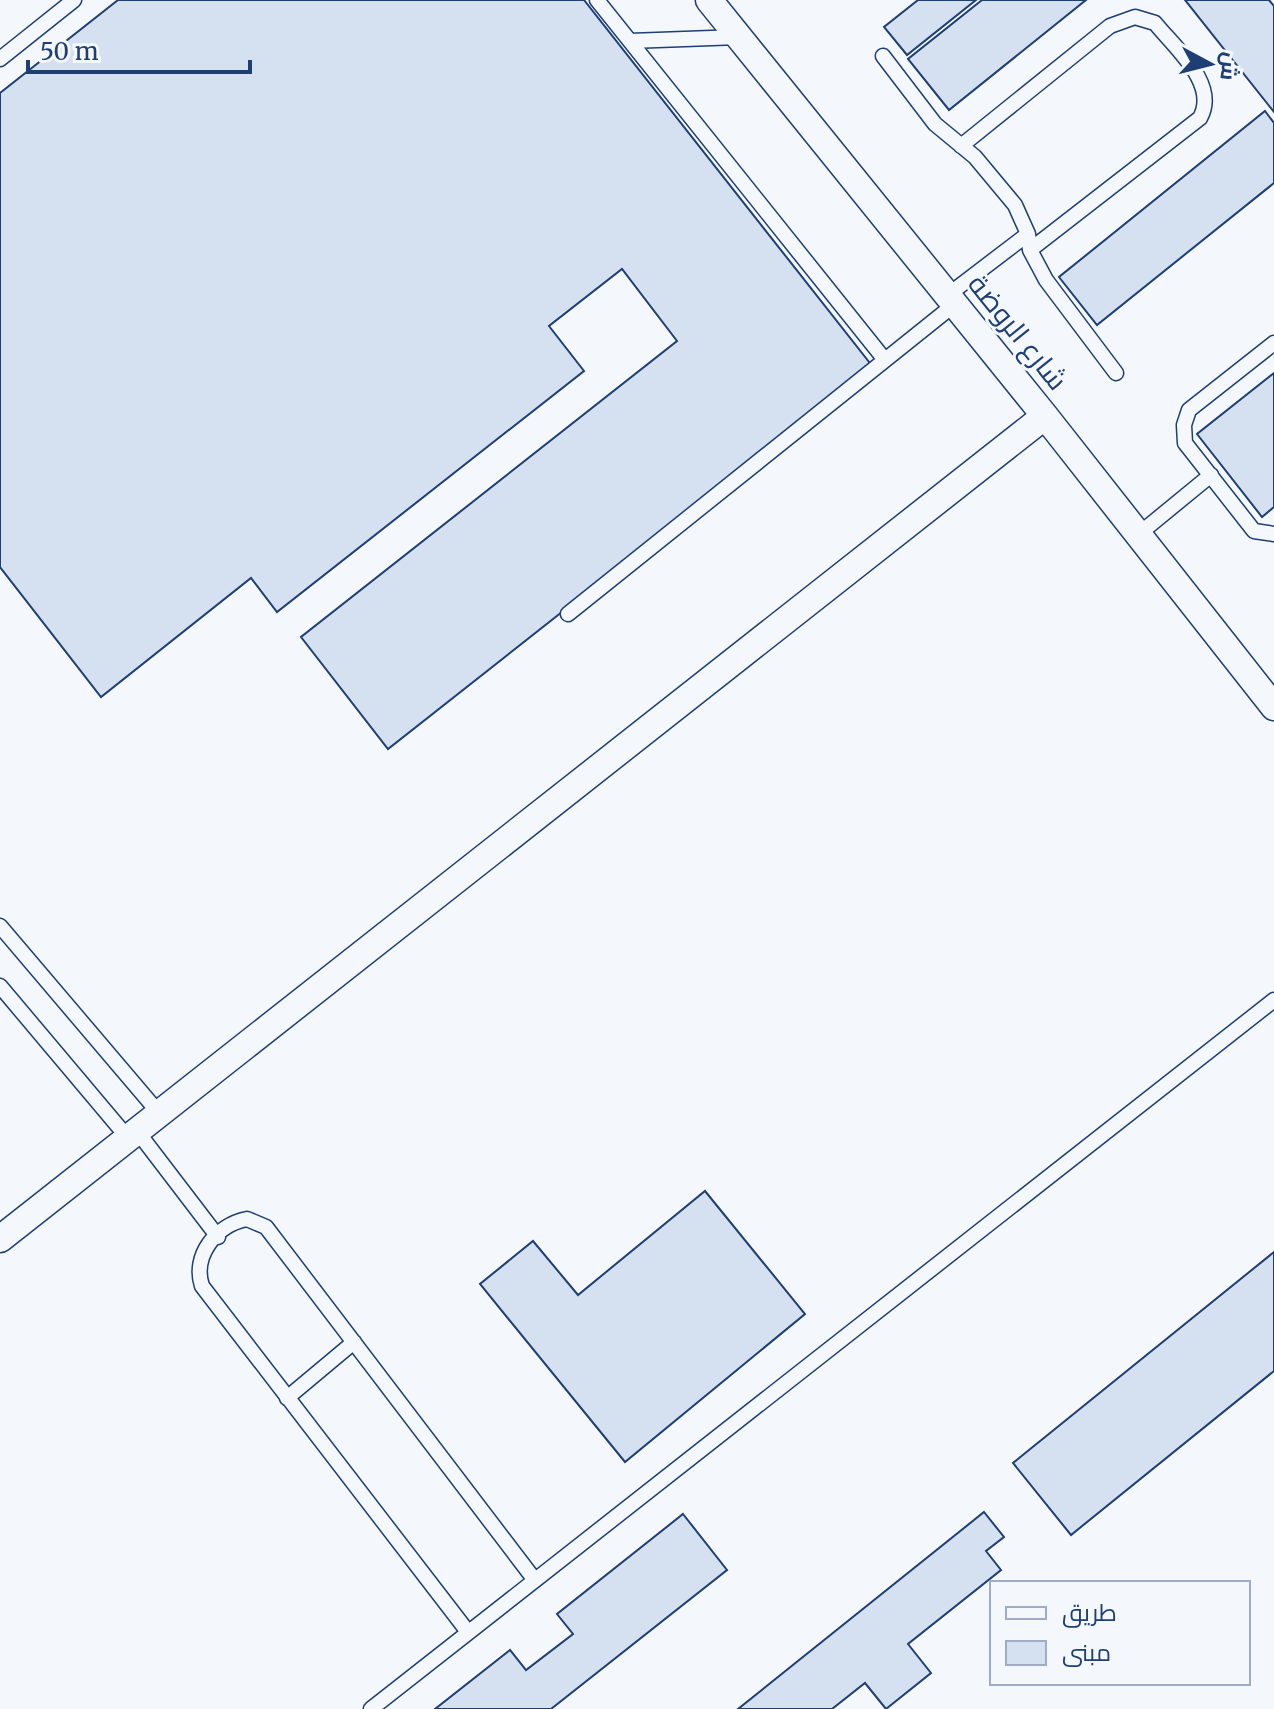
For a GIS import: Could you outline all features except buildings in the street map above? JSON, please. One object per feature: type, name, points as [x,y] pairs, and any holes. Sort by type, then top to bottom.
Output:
[{"type":"street","name":"شارع الروضة","points":[[712,1],[1274,707]]},
{"type":"street","points":[[0,1239],[1045,416]]},
{"type":"lane","points":[[0,59],[74,0]]},
{"type":"lane","points":[[597,0],[885,360]]},
{"type":"lane","points":[[961,146],[1110,26],[1126,18],[1155,23],[1200,80],[1206,99],[1200,118],[1030,250]]},
{"type":"lane","points":[[630,41],[739,37]]},
{"type":"lane","points":[[883,56],[935,124],[975,157],[1015,205],[1028,234],[1030,250],[1046,280],[1116,373]]},
{"type":"lane","points":[[568,614],[885,360],[1028,234]]},
{"type":"lane","points":[[1274,343],[1189,410],[1184,425],[1185,443],[1254,531],[1274,534]]},
{"type":"lane","points":[[1139,534],[1211,475]]},
{"type":"lane","points":[[0,926],[159,1113]]},
{"type":"lane","points":[[0,986],[133,1134],[218,1237]]},
{"type":"lane","points":[[371,1709],[1274,1000]]},
{"type":"lane","points":[[468,1632],[202,1286],[199,1260],[202,1251],[237,1221],[257,1221],[266,1227],[534,1579]]},
{"type":"lane","points":[[287,1398],[354,1342]]}]
